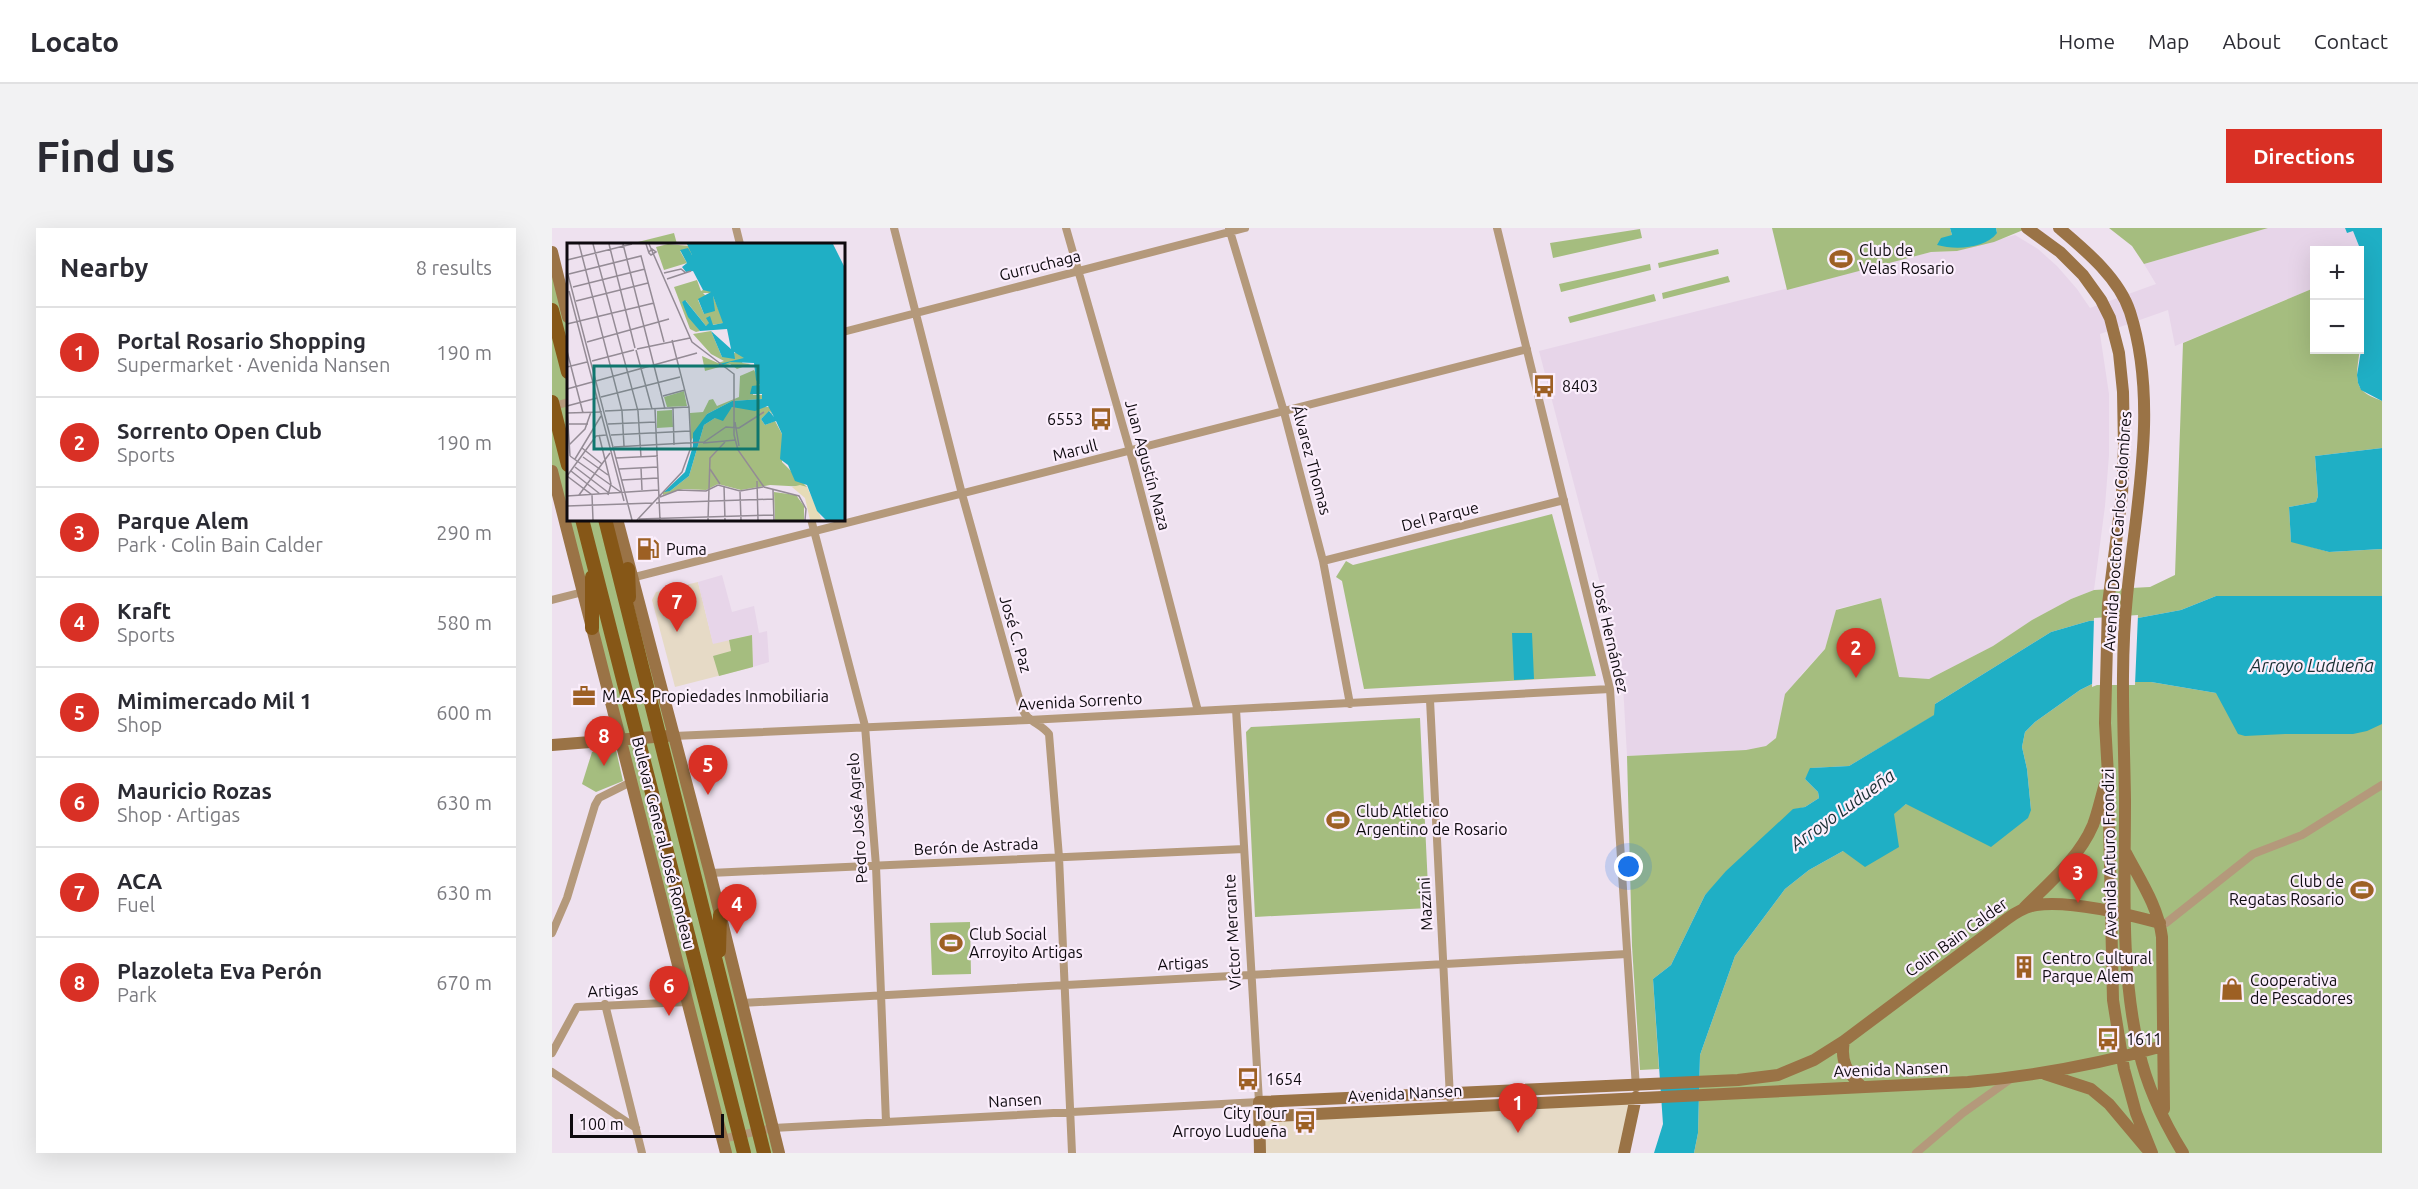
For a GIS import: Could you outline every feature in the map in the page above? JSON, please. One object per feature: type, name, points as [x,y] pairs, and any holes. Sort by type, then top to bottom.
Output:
[{"type":"main road","name":"Avenida Doctor Carlos Colombres","points":[[2027,228],[2060,252],[2083,276],[2101,300],[2116,336],[2123,392],[2122,495],[2111,571],[2106,644],[2105,723]]},
{"type":"main road","name":"Avenida Doctor Carlos Colombres","points":[[2059,228],[2102,269],[2120,293],[2129,310],[2141,366],[2143,389],[2140,474],[2125,616],[2124,722]]},
{"type":"main road","points":[[552,252],[567,313]]},
{"type":"main road","points":[[552,310],[567,368]]},
{"type":"main road","points":[[552,405],[567,461]]},
{"type":"main road","name":"Bulevar General José Rondeau","points":[[552,471],[726,1153]]},
{"type":"main road","name":"Bulevar General José Rondeau","points":[[582,520],[744,1153]]},
{"type":"main road","name":"Bulevar General José Rondeau","points":[[605,520],[629,624],[719,968],[766,1129],[779,1153]]},
{"type":"main road","name":"Bulevar General José Rondeau","points":[[617,520],[742,1003],[766,1129],[764,1153]]},
{"type":"main road","points":[[591,554],[592,628]]},
{"type":"main road","points":[[629,624],[630,573]]},
{"type":"main road","name":"Avenida Arturo Frondizi","points":[[2124,722],[2125,913],[2131,1010],[2139,1053],[2164,1122],[2183,1153]]},
{"type":"main road","name":"Avenida Arturo Frondizi","points":[[2105,723],[2113,1000],[2121,1057],[2136,1113],[2151,1153]]},
{"type":"main road","name":"Avenida Sorrento","points":[[552,745],[674,736]]},
{"type":"main road","points":[[2023,909],[2060,872],[2080,847],[2092,825],[2108,775]]},
{"type":"main road","points":[[2125,851],[2155,908],[2160,923],[2164,1122]]},
{"type":"main road","name":"Colin Bain Calder","points":[[1855,1032],[2023,909],[2048,904],[2125,913],[2160,923]]},
{"type":"main road","points":[[719,968],[720,915]]},
{"type":"main road","name":"Avenida Nansen","points":[[1259,1102],[1738,1080],[1778,1075],[1814,1060],[1855,1032]]},
{"type":"main road","points":[[1844,1041],[1842,1052],[1844,1065],[1850,1076],[1861,1086]]},
{"type":"main road","name":"Avenida Nansen","points":[[1259,1102],[1275,1116],[2012,1078],[2121,1057],[2163,1046]]},
{"type":"main road","points":[[2041,1073],[2091,1089],[2109,1104],[2151,1153]]},
{"type":"main road","points":[[1624,1153],[1636,1097]]},
{"type":"main road","name":"Víctor Mercante","points":[[1259,1102],[1260,1153]]},
{"type":"street","points":[[736,228],[740,243]]},
{"type":"street","name":"José C. Paz","points":[[894,228],[962,494],[1022,709],[1029,720],[1042,726],[1048,734],[1059,857],[1072,1153]]},
{"type":"street","name":"Juan Agustín Maza","points":[[1066,228],[1130,451],[1198,711]]},
{"type":"street","name":"Gurruchaga","points":[[844,332],[1230,230],[1245,228]]},
{"type":"street","name":"José Hernández","points":[[1497,228],[1610,689],[1636,1097]]},
{"type":"street","name":"Álvarez Thomas","points":[[1230,230],[1284,412],[1323,561],[1350,704]]},
{"type":"street","name":"Marull","points":[[630,573],[815,532],[1527,349]]},
{"type":"street","points":[[552,405],[567,402]]},
{"type":"street","name":"Del Parque","points":[[1323,561],[1564,500]]},
{"type":"street","name":"Pedro José Agrelo","points":[[811,520],[865,726],[876,866],[886,1122]]},
{"type":"street","points":[[552,600],[583,592]]},
{"type":"street","name":"Avenida Sorrento","points":[[674,736],[1430,700],[1610,689]]},
{"type":"street","name":"Mazzini","points":[[1430,700],[1450,1107]]},
{"type":"street","name":"Víctor Mercante","points":[[1236,709],[1259,1102]]},
{"type":"street","points":[[552,933],[567,898],[595,805],[599,798],[631,782]]},
{"type":"street","points":[[2160,923],[2166,923],[2253,854],[2302,835],[2382,785]]},
{"type":"street","name":"Berón de Astrada","points":[[710,873],[1244,849]]},
{"type":"street","name":"Artigas","points":[[742,1003],[1627,954]]},
{"type":"street","name":"Artigas","points":[[552,1053],[577,1007],[687,1002]]},
{"type":"street","points":[[605,1004],[642,1153]]},
{"type":"street","points":[[552,1072],[636,1128]]},
{"type":"street","points":[[1916,1153],[1963,1113],[2012,1078]]},
{"type":"street","name":"Nansen","points":[[766,1129],[1259,1102]]},
{"type":"street","points":[[722,1139],[766,1129]]},
{"type":"shaded area","points":[[2268,228],[2345,228],[2347,233],[2353,231],[2359,246],[2310,246],[2310,290],[2175,346],[2168,310],[2100,334],[2109,394],[2109,455],[2094,590],[2071,599],[2032,620],[1993,646],[1929,679],[1899,678],[1881,598],[1837,609],[1825,649],[1800,676],[1776,738],[1766,746],[1746,750],[1627,756],[1622,667],[1539,351],[1931,252],[1957,251],[2015,235],[2038,249],[2057,266],[2090,308],[2156,284],[2144,264]]},
{"type":"shaded area","points":[[722,575],[732,612],[754,606],[759,633],[767,631],[769,662],[753,667],[752,635],[713,644],[698,582]]},
{"type":"shaded area","points":[[698,582],[713,643],[752,635],[753,667],[675,687],[652,600],[656,592]]},
{"type":"shaded area","points":[[1636,1097],[1624,1153],[1260,1153],[1259,1102],[1275,1116]]},
{"type":"green space","name":"Club de Velas Rosario","points":[[1772,228],[1950,228],[1952,235],[1997,233],[1996,228],[2028,228],[1994,242],[1957,251],[1931,252],[1787,290]]},
{"type":"green space","points":[[2109,228],[2268,228],[2144,264],[2132,246]]},
{"type":"green space","points":[[1640,229],[1642,238],[1553,258],[1550,243]]},
{"type":"green space","points":[[674,233],[677,243],[634,243]]},
{"type":"green space","points":[[1718,249],[1719,254],[1659,268],[1658,263]]},
{"type":"green space","points":[[552,252],[567,313],[567,520],[617,520],[779,1153],[726,1153],[552,471]]},
{"type":"green space","points":[[1650,264],[1651,270],[1561,292],[1559,284]]},
{"type":"green space","points":[[1728,276],[1730,282],[1663,299],[1662,293]]},
{"type":"green space","points":[[2310,290],[2310,354],[2360,354],[2358,383],[2365,393],[2382,401],[2382,448],[2315,456],[2318,496],[2316,502],[2289,507],[2291,541],[2329,552],[2382,549],[2382,596],[2216,596],[2181,610],[2138,618],[2089,621],[2051,632],[1935,704],[1935,715],[1849,766],[1811,768],[1805,779],[1818,792],[1819,798],[1805,807],[1793,810],[1705,895],[1671,965],[1653,979],[1659,1069],[1640,1070],[1632,946],[1627,756],[1746,750],[1766,746],[1776,738],[1785,694],[1825,649],[1836,610],[1881,598],[1899,677],[1929,679],[1993,646],[2032,620],[2071,599],[2094,590],[2150,587],[2175,575],[2183,343]]},
{"type":"green space","points":[[1654,294],[1656,301],[1570,323],[1568,317]]},
{"type":"green space","points":[[1552,514],[1596,676],[1364,689],[1342,581],[1336,577],[1346,561],[1353,565]]},
{"type":"green space","points":[[752,635],[753,667],[719,676],[713,656],[731,651],[729,640]]},
{"type":"green space","points":[[2382,675],[2382,1153],[1694,1153],[1698,1133],[1700,1055],[1735,956],[1785,889],[1809,870],[1843,851],[1906,804],[2031,810],[2027,769],[2022,747],[2025,732],[2035,722],[2080,690],[2096,682],[2151,682],[2216,693]]},
{"type":"green space","name":"Club Atletico Argentino de Rosario","points":[[1420,718],[1429,908],[1255,917],[1246,732],[1251,727]]},
{"type":"green space","points":[[616,750],[623,781],[596,792],[582,784],[592,752]]},
{"type":"green space","name":"Club Social Arroyito Artigas","points":[[970,922],[971,974],[932,975],[930,923]]},
{"type":"water","points":[[1950,228],[1996,228],[1997,233],[1985,242],[1969,247],[1937,245],[1941,238],[1952,235]]},
{"type":"water","points":[[2345,228],[2382,228],[2382,401],[2361,390],[2358,383],[2360,354],[2364,354],[2364,246],[2359,246],[2353,231],[2347,233]]},
{"type":"water","points":[[2382,448],[2382,549],[2329,552],[2291,542],[2289,507],[2316,502],[2318,496],[2315,456]]},
{"type":"water","name":"Arroyo Ludueña","points":[[2216,596],[2382,596],[2382,724],[2353,734],[2245,736],[2238,734],[2216,693],[2151,682],[2096,682],[2080,690],[2035,722],[2025,732],[2022,747],[2027,769],[2031,810],[2028,818],[1991,847],[1906,804],[1894,814],[1899,847],[1865,867],[1843,851],[1809,870],[1785,889],[1735,956],[1700,1055],[1698,1133],[1694,1153],[1654,1153],[1663,1124],[1653,979],[1671,965],[1705,895],[1726,871],[1793,809],[1805,807],[1819,798],[1818,792],[1805,779],[1810,768],[1849,766],[1934,715],[1935,704],[2051,632],[2089,621],[2138,618],[2181,610]]},
{"type":"water","points":[[1512,633],[1532,633],[1534,679],[1514,680]]},
{"type":"pier","points":[[2138,615],[2135,685],[2092,687],[2094,618]]},
{"type":"place","name":"Club de Velas Rosario","points":[[1841,259]]},
{"type":"place","name":"8403","points":[[1544,386]]},
{"type":"place","name":"6553","points":[[1101,419]]},
{"type":"place","name":"Puma","points":[[648,549]]},
{"type":"place","name":"ACA","points":[[677,632]]},
{"type":"place","name":"Sorrento Open Club","points":[[1856,678]]},
{"type":"place","name":"M.A.S. Propiedades Inmobiliaria","points":[[584,696]]},
{"type":"place","name":"Plazoleta Eva Perón","points":[[604,766]]},
{"type":"place","name":"Mimimercado Mil 1","points":[[708,795]]},
{"type":"place","name":"Club Atletico Argentino de Rosario","points":[[1338,820]]},
{"type":"place","name":"Club de Regatas Rosario","points":[[2362,890]]},
{"type":"place","name":"Parque Alem","points":[[2078,903]]},
{"type":"place","name":"Kraft","points":[[737,934]]},
{"type":"place","name":"Club Social Arroyito Artigas","points":[[951,943]]},
{"type":"place","name":"Centro Cultural Parque Alem","points":[[2024,967]]},
{"type":"place","name":"Cooperativa de Pescadores","points":[[2232,989]]},
{"type":"place","name":"Mauricio Rozas","points":[[669,1016]]},
{"type":"place","name":"1611","points":[[2108,1039]]},
{"type":"place","name":"1654","points":[[1248,1079]]},
{"type":"place","name":"City Tour Arroyo Ludueña","points":[[1305,1122]]},
{"type":"place","name":"Portal Rosario Shopping","points":[[1518,1133]]}]
